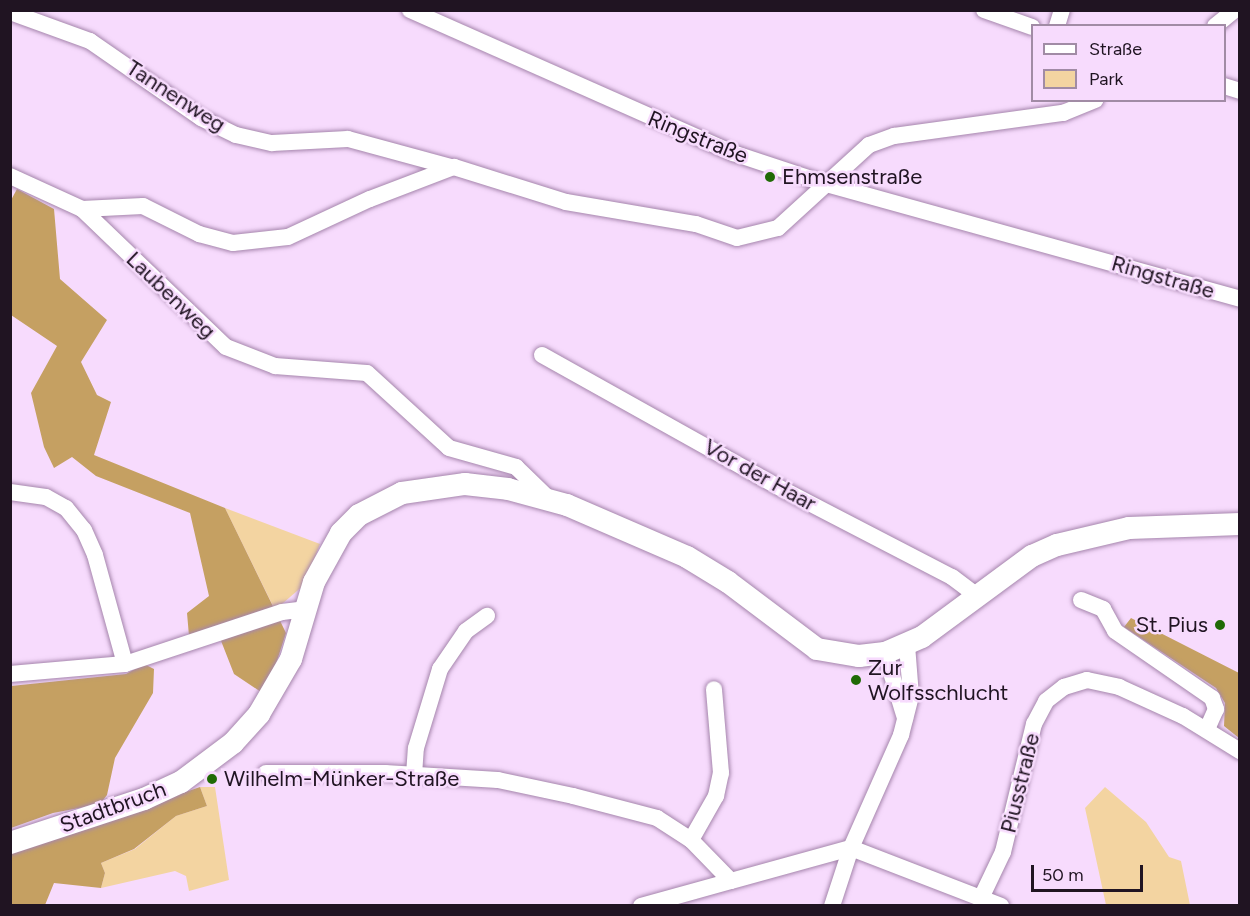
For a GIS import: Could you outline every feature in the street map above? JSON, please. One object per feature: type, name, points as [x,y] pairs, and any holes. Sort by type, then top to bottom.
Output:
[{"type":"street","name":"Ringstraße","points":[[410,10],[700,139],[826,184],[1239,299]]},
{"type":"street","points":[[984,10],[1031,27]]},
{"type":"street","points":[[1218,24],[1235,10]]},
{"type":"street","name":"Tannenweg","points":[[10,12],[90,41],[188,109],[236,135],[272,143],[348,139],[454,167]]},
{"type":"street","points":[[10,176],[82,209],[136,204],[213,239],[264,242],[288,237],[370,199],[454,167],[566,202],[696,224],[736,238],[760,236],[792,216],[869,146],[894,136],[1013,122],[1063,113],[1090,102]]},
{"type":"street","name":"Laubenweg","points":[[82,209],[226,348],[275,366],[366,373],[449,448],[516,467],[549,499]]},
{"type":"street","name":"Vor der Haar","points":[[542,355],[784,490],[952,577],[977,596]]},
{"type":"street","name":"Stadtbruch","points":[[10,843],[144,800],[182,782],[211,762],[259,714],[276,687],[291,659],[314,582],[341,534],[359,515],[402,493],[465,484],[549,499],[687,557],[728,582],[817,649],[843,655],[885,653],[907,645],[1032,556],[1085,536],[1129,528],[1239,524]]},
{"type":"street","points":[[10,492],[46,496],[66,508],[84,530],[95,555],[125,664]]},
{"type":"street","points":[[1081,600],[1103,609],[1115,631],[1212,698],[1216,709],[1207,729]]},
{"type":"street","points":[[10,674],[125,664],[282,612],[307,609]]},
{"type":"street","points":[[414,775],[416,748],[440,669],[466,631],[487,616]]},
{"type":"street","points":[[832,906],[851,848],[886,772],[905,718],[912,681],[907,645]]},
{"type":"street","points":[[885,653],[905,718]]},
{"type":"street","name":"Piusstraße","points":[[982,896],[1003,852],[1029,739],[1041,711],[1054,693],[1074,683],[1095,680],[1153,700],[1207,729],[1239,751]]},
{"type":"street","points":[[691,840],[716,796],[722,774],[714,688]]},
{"type":"street","points":[[266,773],[414,775],[498,780],[573,796],[657,818],[691,840],[731,881]]},
{"type":"street","points":[[641,906],[851,848],[982,896],[1001,906]]},
{"type":"green space","points":[[225,508],[320,544],[304,585],[275,610]]},
{"type":"green space","points":[[200,787],[215,787],[229,880],[189,891],[186,876],[175,871],[101,888],[105,873],[101,863],[135,849],[176,816],[207,806]]},
{"type":"green space","points":[[1105,787],[1146,822],[1169,857],[1181,861],[1190,905],[1106,905],[1085,808]]},
{"type":"shaded area","points":[[17,189],[54,209],[60,279],[107,320],[81,362],[97,395],[111,402],[94,455],[225,508],[286,633],[275,667],[261,692],[234,674],[216,628],[189,636],[187,613],[209,596],[190,513],[96,476],[72,457],[54,468],[44,447],[31,393],[57,346],[11,315],[10,202]]},
{"type":"shaded area","points":[[1131,618],[1239,673],[1239,738],[1224,726],[1225,703],[1216,688],[1124,627]]},
{"type":"shaded area","points":[[144,664],[154,669],[153,693],[115,758],[107,795],[100,804],[53,813],[11,828],[11,686],[126,674]]},
{"type":"shaded area","points":[[200,787],[207,806],[176,816],[134,849],[101,863],[105,873],[101,888],[54,883],[45,905],[11,905],[10,853]]},
{"type":"place","name":"Ehmsenstraße","points":[[770,177]]},
{"type":"place","name":"St. Pius","points":[[1220,625]]},
{"type":"place","name":"Zur Wolfsschlucht","points":[[856,680]]},
{"type":"place","name":"Wilhelm-Münker-Straße","points":[[212,779]]}]
